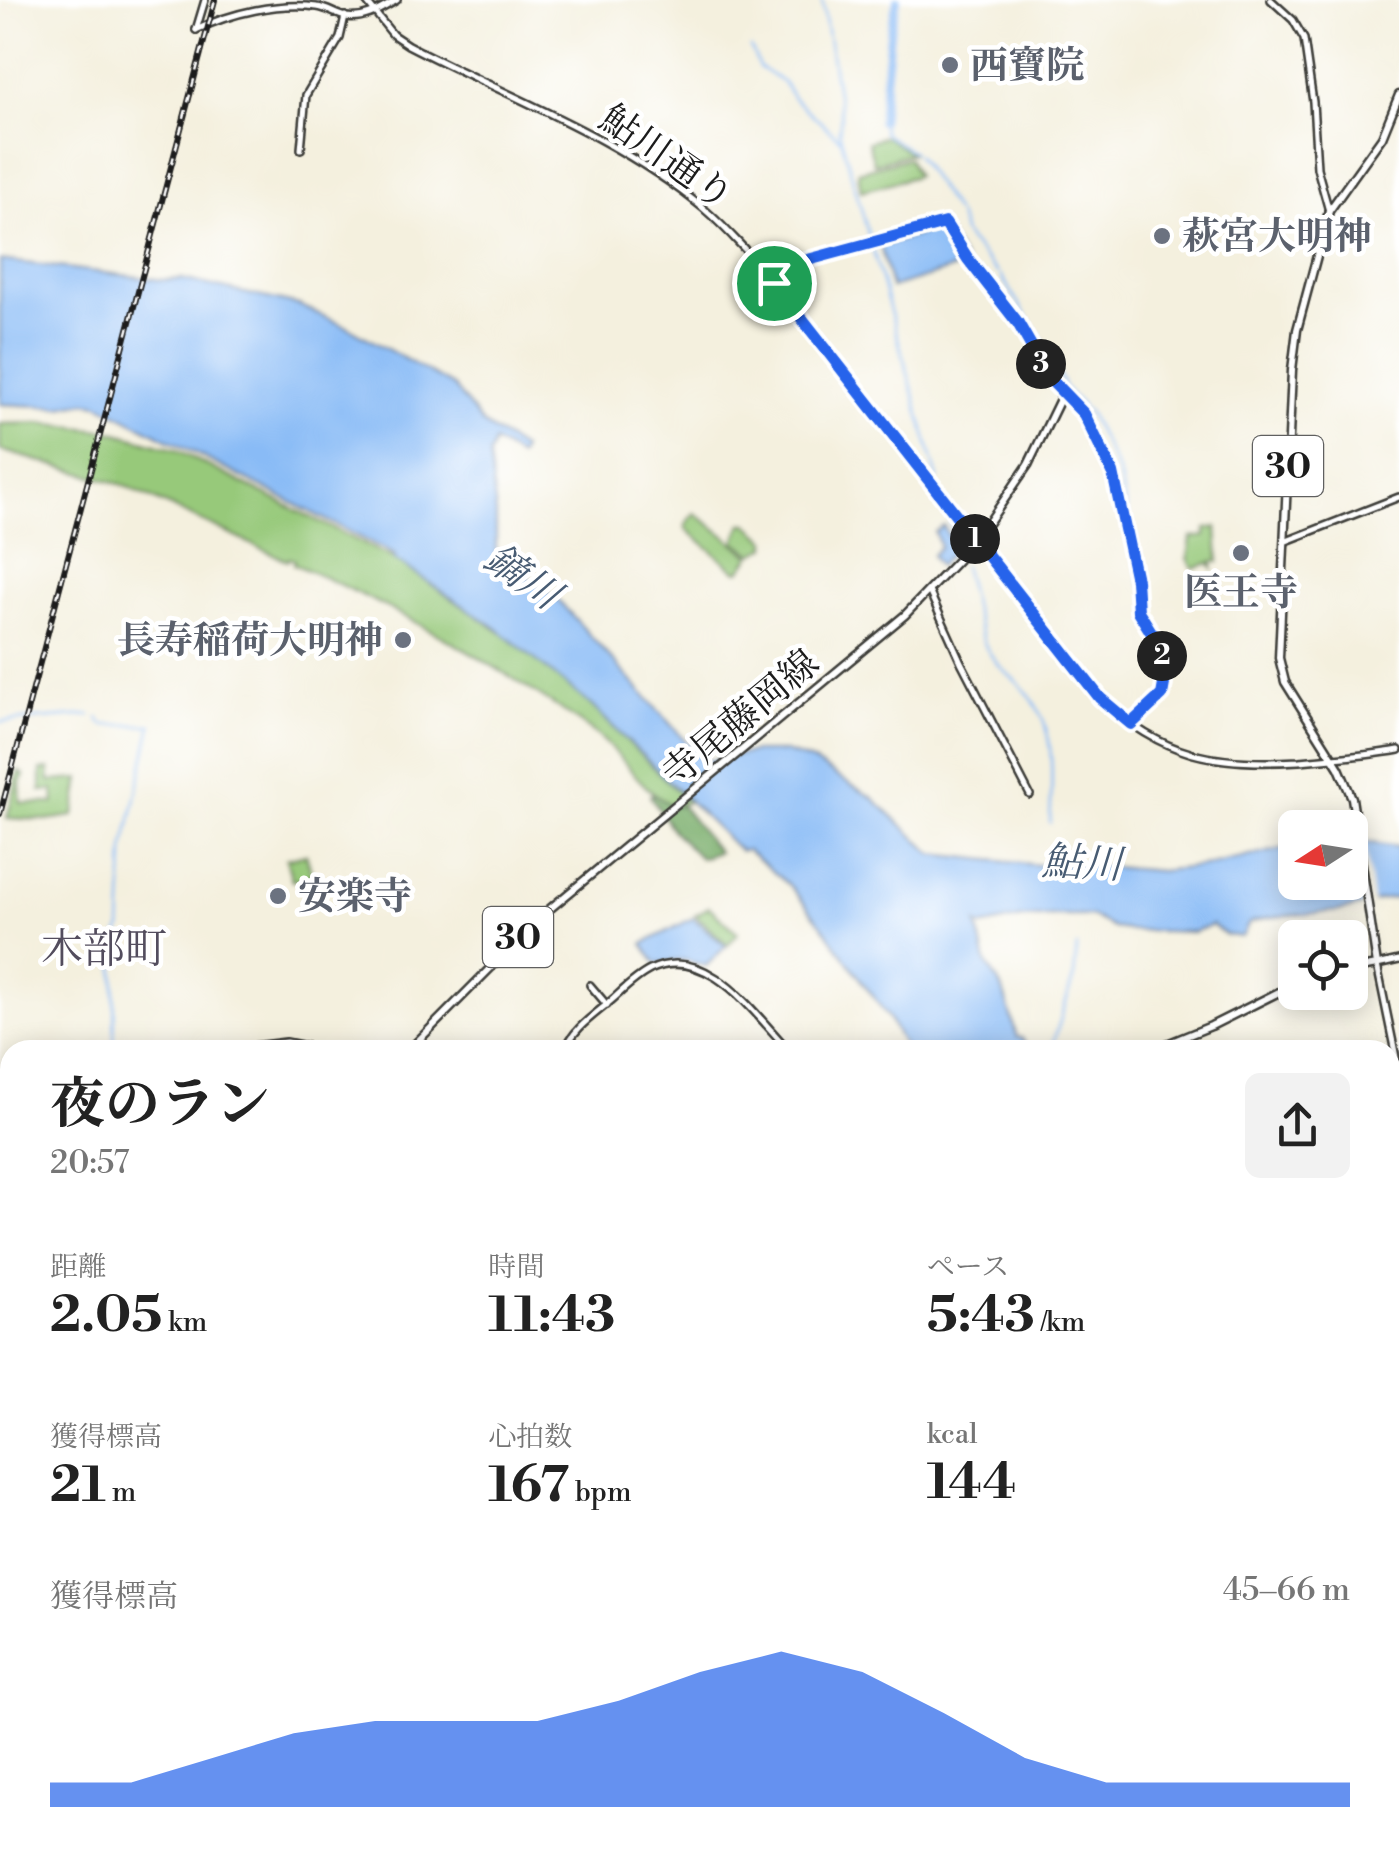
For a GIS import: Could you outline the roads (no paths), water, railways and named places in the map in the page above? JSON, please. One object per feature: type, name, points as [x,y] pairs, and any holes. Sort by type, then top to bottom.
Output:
[{"type":"main road","name":"30","points":[[1376,961],[1350,791],[1334,758],[1288,688],[1282,672],[1280,644],[1295,342],[1330,211],[1382,137],[1399,95]]},
{"type":"main road","name":"寺尾藤岡線","points":[[419,1040],[540,918],[929,592],[976,541],[1028,465],[1063,392]]},
{"type":"main road","points":[[1368,964],[1376,961]]},
{"type":"main road","points":[[1177,1040],[1278,992]]},
{"type":"street","points":[[205,0],[196,30],[213,21],[297,6],[363,17],[397,0]]},
{"type":"street","name":"鮎川通り","points":[[366,0],[392,34],[408,45],[559,118],[639,162],[703,208],[774,283],[1100,698],[1131,724],[1181,752],[1223,762],[1256,764],[1399,750]]},
{"type":"street","points":[[1270,0],[1293,20],[1304,38],[1317,168],[1330,211]]},
{"type":"street","points":[[301,149],[306,96],[340,38],[345,16]]},
{"type":"street","points":[[774,283],[804,261],[945,223],[1018,323],[1050,379],[1084,414],[1113,473],[1133,566],[1138,611],[1161,648],[1164,684],[1162,695],[1131,724]]},
{"type":"street","points":[[1284,542],[1399,497]]},
{"type":"street","points":[[929,592],[1030,795]]},
{"type":"street","points":[[1392,1040],[1376,961],[1399,960]]},
{"type":"street","points":[[571,1040],[579,1028],[650,970],[677,964],[697,967],[723,983],[779,1040]]},
{"type":"street","points":[[590,985],[607,1004]]},
{"type":"water","points":[[937,229],[946,232],[965,263],[963,266],[891,288],[883,245]]},
{"type":"water","name":"鏑川","points":[[0,260],[182,279],[299,305],[348,327],[453,386],[484,425],[522,449],[519,457],[494,442],[489,456],[496,554],[558,600],[704,761],[754,752],[785,752],[812,761],[873,798],[933,854],[1048,866],[1075,864],[1161,871],[1278,850],[1278,900],[1368,900],[1368,843],[1399,847],[1399,898],[1344,910],[1261,920],[1249,923],[1242,937],[1226,935],[1212,925],[1193,932],[1113,928],[1092,916],[1022,918],[981,927],[977,924],[986,962],[1003,990],[1017,1037],[1023,1040],[901,1040],[888,1017],[790,886],[747,850],[740,851],[591,705],[495,627],[394,559],[395,555],[98,404],[0,404]]},
{"type":"water","points":[[944,526],[954,550],[939,566],[932,555],[940,547],[935,532]]},
{"type":"water","points":[[693,918],[726,946],[706,966],[685,960],[656,963],[643,944]]},
{"type":"waterway","points":[[822,0],[841,117],[839,131],[938,479]]},
{"type":"waterway","points":[[881,121],[897,0]]},
{"type":"waterway","points":[[751,48],[759,67],[784,83],[793,98],[839,138]]},
{"type":"waterway","points":[[881,121],[884,134],[913,152]]},
{"type":"waterway","points":[[916,155],[956,213]]},
{"type":"waterway","points":[[958,216],[964,235],[998,273]]},
{"type":"waterway","points":[[1001,276],[1047,348],[1065,388],[1089,413],[1119,474],[1142,586]]},
{"type":"waterway","points":[[950,521],[959,551]]},
{"type":"waterway","name":"鮎川","points":[[963,566],[987,649],[1024,689],[1043,719],[1050,752],[1050,823]]},
{"type":"waterway","points":[[0,722],[90,715]]},
{"type":"waterway","points":[[98,718],[103,725],[152,725],[124,851],[121,929],[115,946],[114,1040]]},
{"type":"waterway","points":[[1054,1040],[1074,976],[1077,947]]},
{"type":"railway","points":[[0,814],[215,0]]},
{"type":"place","name":"西寶院","points":[[950,65]]},
{"type":"place","name":"萩宮大明神","points":[[1162,236]]},
{"type":"place","name":"医王寺","points":[[1241,553]]},
{"type":"place","name":"長寿稲荷大明神","points":[[403,640]]},
{"type":"place","name":"安楽寺","points":[[278,896]]},
{"type":"district","name":"木部町","points":[[104,948]]}]
